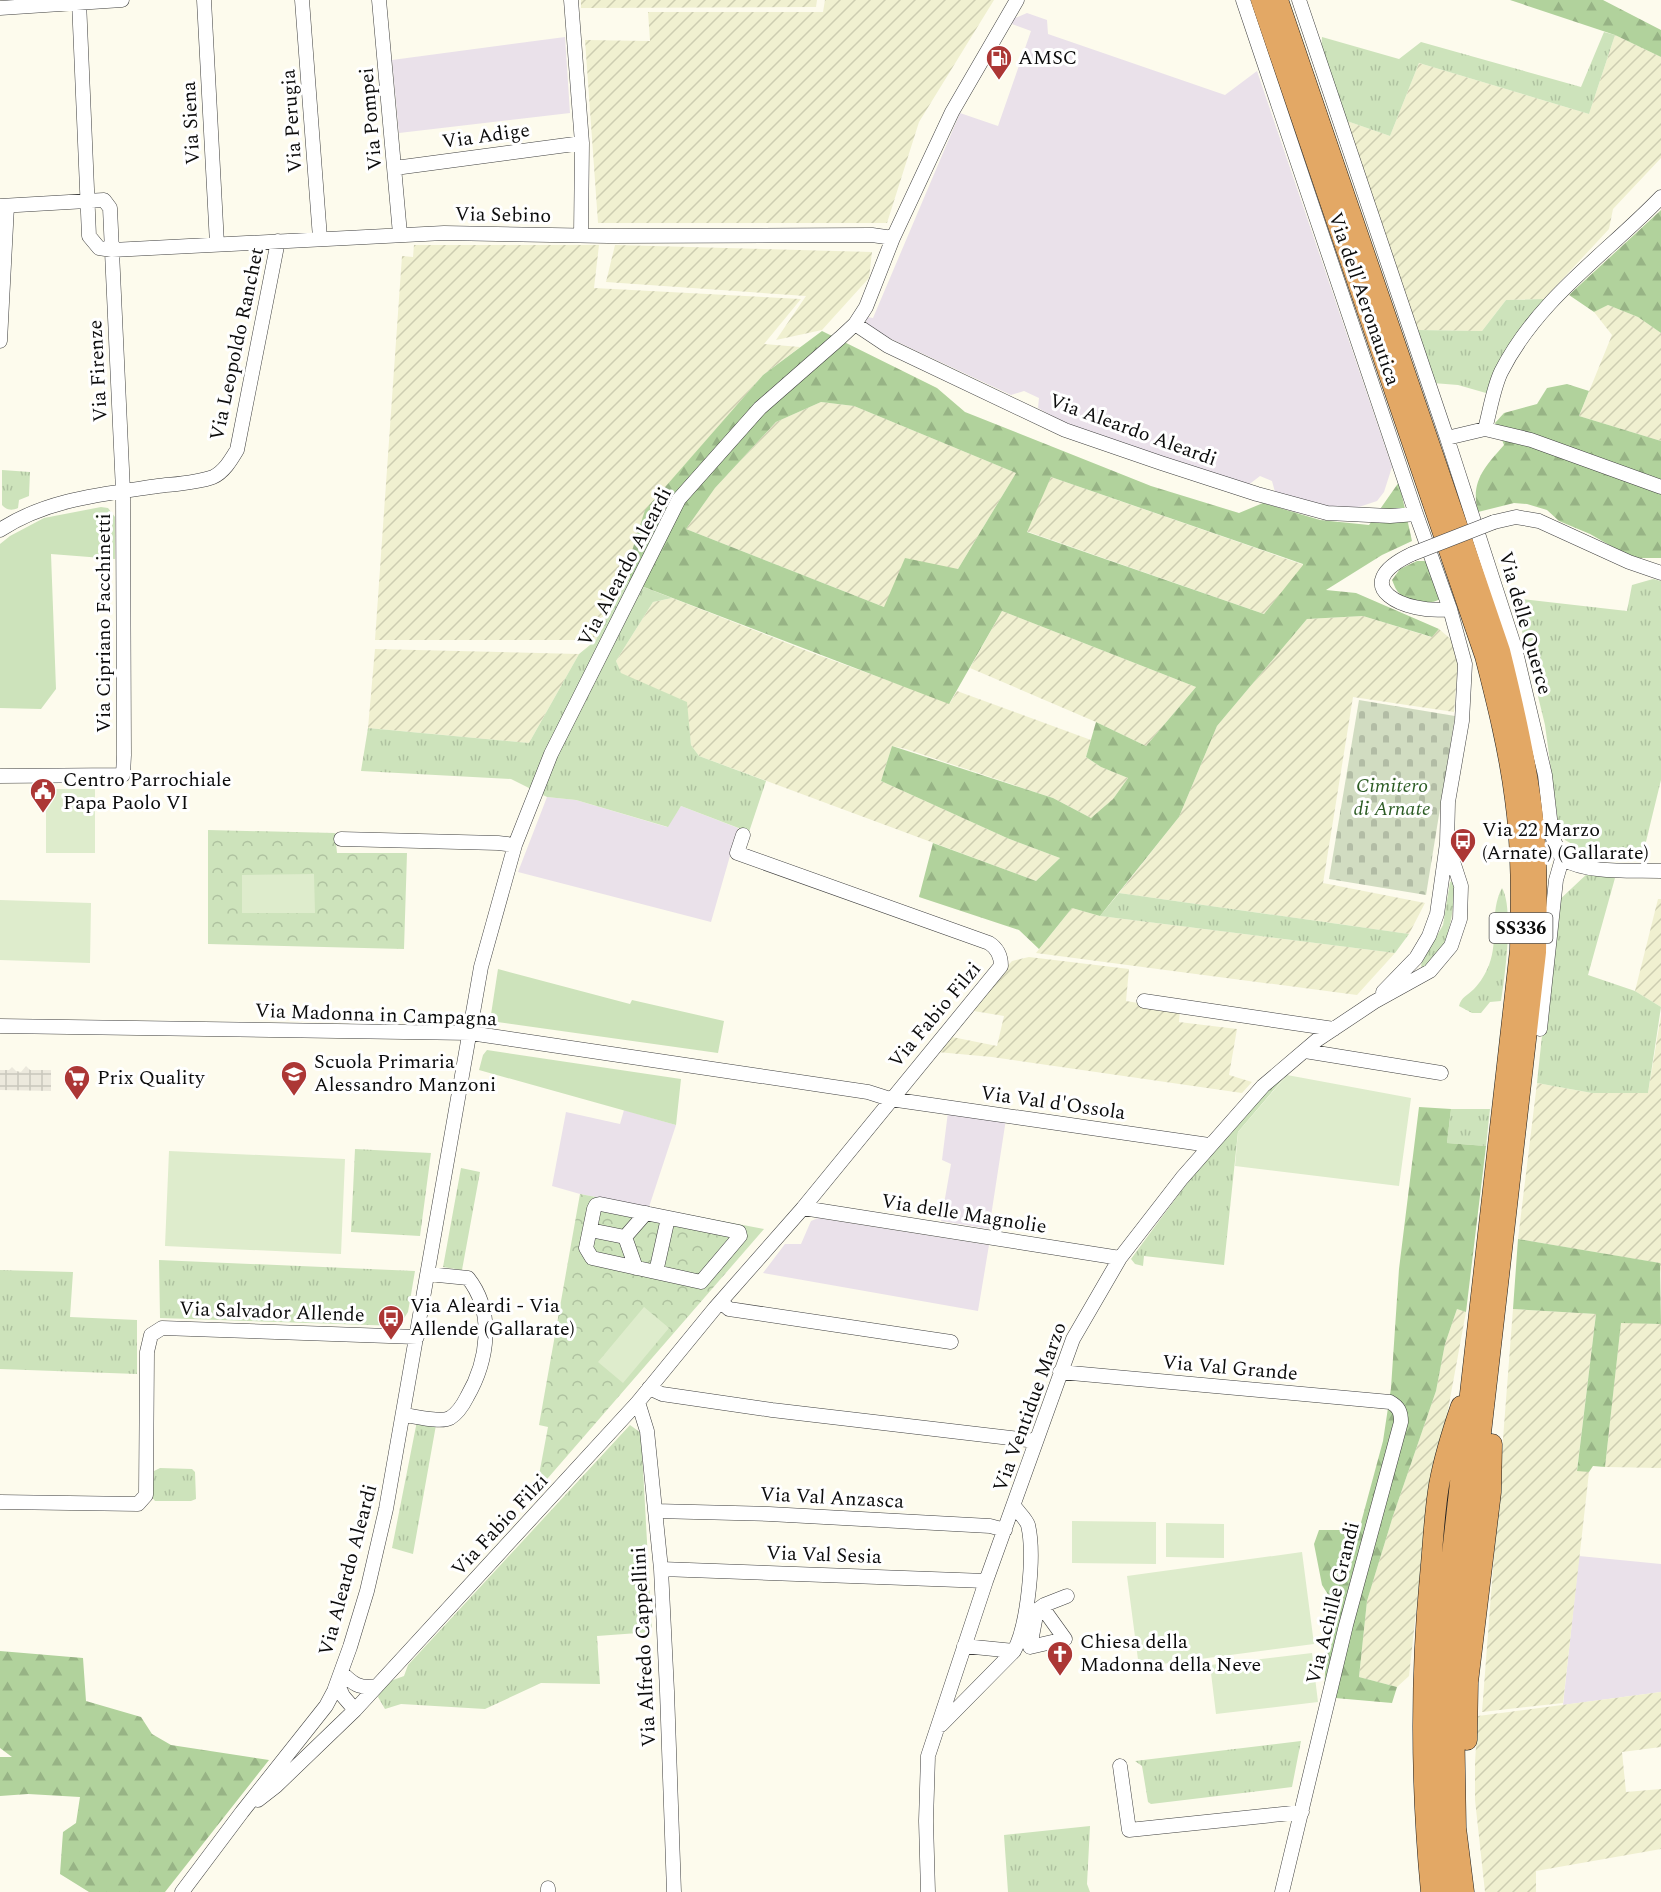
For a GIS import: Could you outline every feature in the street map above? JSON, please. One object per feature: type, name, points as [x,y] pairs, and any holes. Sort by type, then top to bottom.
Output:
[{"type":"highway","name":"SS336","points":[[1261,0],[1485,656],[1502,724],[1515,800],[1522,878],[1520,950],[1461,1608],[1454,1712],[1456,1828],[1464,1892]]},
{"type":"highway","name":"SS336","points":[[1278,0],[1500,651],[1517,718],[1531,797],[1537,877],[1536,952],[1483,1361],[1446,1607],[1438,1712],[1441,1828],[1449,1892]]},
{"type":"highway","points":[[1431,1892],[1425,1830],[1422,1711],[1427,1605],[1439,1487],[1449,1443],[1483,1361]]},
{"type":"highway","points":[[1477,1892],[1470,1840],[1466,1760],[1468,1682],[1491,1492],[1492,1436],[1483,1361]]},
{"type":"street","points":[[0,8],[122,0]]},
{"type":"street","name":"Via Siena","points":[[204,0],[217,244]]},
{"type":"street","name":"Via Perugia","points":[[302,0],[320,238]]},
{"type":"street","name":"Via Pompei","points":[[379,0],[400,234]]},
{"type":"street","points":[[571,0],[582,143],[581,236]]},
{"type":"street","name":"Via Aleardo Aleardi","points":[[242,1812],[326,1706],[351,1647],[375,1558],[404,1415],[481,968],[514,845],[551,754],[679,499],[760,408],[855,324],[866,307],[893,238],[952,112],[1017,0]]},
{"type":"street","name":"Via dell'Aeronautica","points":[[1243,0],[1450,609]]},
{"type":"street","name":"Via delle Querce","points":[[1299,0],[1447,438],[1515,648],[1545,775],[1552,836],[1562,859]]},
{"type":"street","points":[[79,2],[89,236],[99,248],[112,250]]},
{"type":"street","name":"Via Adige","points":[[395,168],[582,143]]},
{"type":"street","points":[[1485,429],[1500,374],[1527,329],[1554,298],[1661,197]]},
{"type":"street","points":[[0,341],[4,206],[89,200]]},
{"type":"street","name":"Via Firenze","points":[[89,200],[104,200],[110,208],[123,491]]},
{"type":"street","name":"Via Sebino","points":[[112,250],[444,233],[581,236],[872,235],[893,238]]},
{"type":"street","name":"Via Leopoldo Ranchet","points":[[0,530],[15,520],[63,502],[214,477],[227,466],[237,450],[278,241]]},
{"type":"street","name":"Via Aleardo Aleardi","points":[[855,324],[888,346],[1065,430],[1150,459],[1257,494],[1327,513],[1416,514]]},
{"type":"street","points":[[1447,438],[1485,429],[1531,440],[1661,487]]},
{"type":"street","name":"Via Cipriano Facchinetti","points":[[0,776],[123,775],[123,491]]},
{"type":"street","points":[[1450,609],[1420,609],[1398,602],[1386,593],[1383,582],[1386,570],[1397,561],[1412,554],[1494,522],[1516,517],[1539,521],[1629,562],[1661,573]]},
{"type":"street","name":"Via Ventidue Marzo","points":[[1374,1002],[1416,958],[1429,936],[1437,914],[1447,843],[1448,802],[1462,721],[1465,664],[1450,609]]},
{"type":"street","name":"Via Fabio Filzi","points":[[242,1812],[276,1785],[355,1710],[638,1402],[803,1208],[1001,966],[998,953],[989,943],[737,853],[743,835]]},
{"type":"street","points":[[341,839],[514,845]]},
{"type":"street","name":"Via Ventidue Marzo","points":[[928,1892],[927,1763],[986,1581],[1073,1338],[1119,1258],[1209,1145],[1263,1086],[1334,1029],[1374,1002],[1430,971],[1451,946],[1460,919],[1461,886],[1447,843]]},
{"type":"street","points":[[1540,1029],[1556,880],[1562,859],[1572,865],[1594,868],[1661,871]]},
{"type":"street","points":[[1144,1001],[1334,1029]]},
{"type":"street","name":"Via Madonna in Campagna","points":[[0,1026],[470,1033],[868,1092],[890,1099]]},
{"type":"street","points":[[1305,1051],[1441,1073]]},
{"type":"street","name":"Via Val d'Ossola","points":[[890,1099],[1209,1145]]},
{"type":"street","points":[[596,1205],[668,1218],[739,1232],[739,1240],[701,1282],[592,1258],[586,1248],[596,1205]]},
{"type":"street","name":"Via delle Magnolie","points":[[803,1208],[1119,1258]]},
{"type":"street","points":[[625,1237],[646,1213]]},
{"type":"street","points":[[656,1272],[668,1218]]},
{"type":"street","points":[[590,1230],[625,1237]]},
{"type":"street","points":[[625,1237],[636,1268]]},
{"type":"street","points":[[404,1415],[444,1420],[451,1417],[461,1408],[470,1392],[479,1373],[484,1353],[485,1319],[476,1288],[468,1278],[428,1274]]},
{"type":"street","points":[[721,1302],[729,1309],[951,1342]]},
{"type":"street","name":"Via Salvador Allende","points":[[0,1502],[138,1504],[146,1496],[147,1352],[151,1335],[162,1328],[417,1337]]},
{"type":"street","name":"Via Val Grande","points":[[1060,1372],[1390,1402],[1396,1406]]},
{"type":"street","points":[[649,1388],[662,1394],[772,1410],[1036,1441]]},
{"type":"street","name":"Via Alfredo Cappellini","points":[[638,1402],[647,1431],[661,1569],[668,1691],[674,1892]]},
{"type":"street","name":"Via Achille Grandi","points":[[1282,1892],[1346,1626],[1401,1422],[1401,1413],[1396,1406]]},
{"type":"street","points":[[937,1729],[1014,1651],[1024,1626],[1030,1566],[1028,1523],[1014,1506]]},
{"type":"street","name":"Via Val Anzasca","points":[[655,1511],[781,1514],[990,1526],[1005,1530]]},
{"type":"street","name":"Via Val Sesia","points":[[661,1569],[986,1581]]},
{"type":"street","points":[[1042,1607],[1067,1596]]},
{"type":"street","points":[[964,1646],[1014,1651]]},
{"type":"street","points":[[339,1677],[355,1686],[377,1686]]},
{"type":"street","points":[[339,1677],[343,1696],[355,1710]]},
{"type":"street","points":[[355,1686],[357,1698],[355,1710]]},
{"type":"street","points":[[1120,1766],[1129,1830],[1302,1812]]},
{"type":"street","points":[[182,1892],[242,1812]]},
{"type":"shaded area","name":"AMSC","points":[[1027,13],[1047,20],[1048,34],[1225,95],[1257,71],[1392,467],[1384,492],[1377,501],[1350,510],[1329,510],[1275,492],[1272,481],[1260,476],[1247,486],[1064,423],[1038,408],[1039,398],[1024,391],[1011,395],[874,331],[866,323],[867,317],[873,318],[960,113],[998,126],[1031,31],[1012,24],[1013,19]]},
{"type":"shaded area","points":[[565,37],[570,113],[399,133],[392,60]]},
{"type":"shaded area","points":[[547,797],[576,800],[667,827],[681,806],[738,828],[711,922],[518,872]]},
{"type":"shaded area","points":[[26,1066],[30,1070],[51,1070],[51,1091],[0,1090],[0,1070],[9,1070],[12,1067],[21,1072]]},
{"type":"shaded area","points":[[624,1110],[676,1125],[649,1207],[580,1194],[552,1186],[566,1112],[620,1124]]},
{"type":"shaded area","points":[[948,1112],[1006,1119],[989,1229],[941,1221],[951,1164],[942,1160]]},
{"type":"shaded area","points":[[818,1218],[989,1245],[978,1311],[763,1273],[785,1244],[801,1244],[811,1221]]},
{"type":"shaded area","points":[[1579,1556],[1661,1564],[1661,1692],[1563,1705]]},
{"type":"green space","points":[[581,0],[817,0],[816,7],[581,8]]},
{"type":"green space","points":[[825,0],[994,0],[919,122],[887,223],[598,223],[585,40],[650,41],[648,12],[823,12]]},
{"type":"green space","points":[[1510,0],[1603,0],[1661,30],[1661,57],[1615,35]]},
{"type":"green space","points":[[1604,32],[1615,35],[1589,114],[1419,63],[1390,136],[1344,120],[1321,53],[1322,37],[1399,59],[1421,42],[1581,87]]},
{"type":"green space","points":[[1615,35],[1661,57],[1661,158],[1613,209],[1609,229],[1544,299],[1506,300],[1482,331],[1417,330],[1344,120],[1390,136],[1419,63],[1589,114]]},
{"type":"green space","points":[[1661,210],[1661,333],[1638,317],[1608,305],[1594,312],[1569,295]]},
{"type":"green space","points":[[414,245],[599,245],[594,288],[801,299],[764,344],[800,347],[763,375],[646,510],[623,579],[596,640],[375,640],[402,256],[413,257]]},
{"type":"green space","points":[[615,245],[872,252],[869,278],[822,330],[776,340],[806,296],[606,282]]},
{"type":"green space","points":[[1544,299],[1506,353],[1486,393],[1458,385],[1433,383],[1417,330],[1482,331],[1506,300]]},
{"type":"green space","points":[[1608,305],[1638,317],[1661,333],[1661,441],[1579,416],[1612,335],[1594,312]]},
{"type":"green space","points":[[822,331],[937,388],[965,412],[1151,486],[1239,513],[1263,503],[1320,520],[1369,525],[1399,482],[1412,541],[1382,555],[1326,590],[1356,593],[1439,629],[1432,637],[1363,616],[1307,619],[1217,726],[1179,817],[1100,916],[1072,908],[1039,949],[1019,930],[919,897],[933,843],[1036,881],[1060,858],[1007,838],[881,781],[892,746],[1053,798],[1091,818],[1113,799],[1128,778],[1101,767],[1086,757],[1096,722],[1146,746],[1196,687],[1002,611],[949,704],[623,579],[645,510],[763,375]],"holes":[[[821,402],[854,406],[1016,473],[958,569],[905,558],[884,607],[686,529],[715,488],[776,422]],[[1051,477],[1303,564],[1303,565],[1264,614],[1027,532]]]},
{"type":"green space","points":[[1567,384],[1589,391],[1579,416],[1661,441],[1661,558],[1632,558],[1590,534],[1559,521],[1547,510],[1527,504],[1514,503],[1478,512],[1476,492],[1481,475],[1504,445],[1495,423],[1504,413],[1537,404],[1547,388]]},
{"type":"green space","points":[[821,402],[854,406],[1016,473],[958,569],[884,607],[686,529],[715,488],[776,422]]},
{"type":"green space","points":[[2,470],[30,472],[29,496],[19,500],[16,509],[7,509],[2,505]]},
{"type":"green space","points":[[1051,477],[1304,565],[1264,614],[1026,531]]},
{"type":"green space","points":[[101,507],[108,508],[115,517],[115,559],[51,554],[56,689],[41,709],[0,708],[0,544],[10,536],[44,518]]},
{"type":"green space","points":[[1417,561],[1427,561],[1440,599],[1419,602],[1407,599],[1396,590],[1392,580],[1400,569]]},
{"type":"green space","points":[[623,579],[672,598],[653,602],[616,661],[621,673],[687,702],[691,745],[699,756],[766,781],[749,832],[681,806],[668,827],[576,800],[547,797],[511,779],[361,771],[368,728],[529,743],[579,654],[596,640]]},
{"type":"green space","points":[[1653,579],[1661,581],[1661,780],[1642,858],[1613,861],[1593,856],[1565,840],[1558,822],[1545,725],[1514,598],[1627,611],[1632,585]]},
{"type":"green space","points":[[672,598],[807,651],[950,703],[957,691],[1091,740],[1086,757],[1101,767],[1128,778],[1113,799],[1091,818],[1053,798],[892,746],[881,781],[1007,838],[1060,858],[1036,881],[699,756],[691,745],[686,702],[621,674],[616,661],[653,602]]},
{"type":"green space","points":[[1002,611],[1196,687],[1146,746],[970,668]]},
{"type":"green space","points":[[1363,616],[1431,637],[1439,629],[1453,641],[1458,663],[1454,712],[1353,697],[1323,883],[1425,903],[1409,934],[1119,893],[1179,817],[1217,726],[1307,619]]},
{"type":"green space","points":[[375,649],[579,654],[529,743],[368,728]]},
{"type":"green space","name":"Cimitero di Arnate","points":[[1359,700],[1455,716],[1426,895],[1329,879]]},
{"type":"green space","points":[[46,789],[95,789],[95,853],[46,853]]},
{"type":"green space","points":[[208,830],[335,833],[337,853],[407,853],[404,949],[208,944]]},
{"type":"green space","points":[[1588,873],[1615,878],[1588,975],[1635,991],[1661,1007],[1648,1093],[1592,1093],[1537,1083],[1556,903]]},
{"type":"green space","points":[[314,874],[315,913],[242,913],[242,875]]},
{"type":"green space","points":[[1450,882],[1455,883],[1449,930],[1440,952],[1423,968],[1422,962],[1443,925]]},
{"type":"green space","points":[[1502,888],[1506,898],[1508,926],[1501,1001],[1490,1002],[1481,1013],[1472,1013],[1459,1006],[1463,998],[1485,975],[1489,965],[1496,907]]},
{"type":"green space","points":[[1119,893],[1409,934],[1395,953],[1100,916]]},
{"type":"green space","points":[[1658,899],[1661,899],[1661,1007],[1635,991]]},
{"type":"green space","points":[[0,900],[91,903],[90,963],[0,960]]},
{"type":"green space","points":[[1072,908],[1100,916],[1395,953],[1357,995],[1036,953]]},
{"type":"green space","points":[[1029,957],[1129,969],[1126,1001],[1180,1010],[1179,1022],[1237,1029],[1229,1075],[1252,1082],[1242,1093],[992,1057],[937,1052],[947,1036],[997,1046],[1004,1016],[968,1010],[1012,961]]},
{"type":"green space","points":[[498,969],[630,1004],[632,1000],[724,1021],[718,1053],[490,1021]]},
{"type":"green space","points":[[1661,1015],[1661,1274],[1659,1263],[1518,1239],[1537,1083],[1592,1093],[1648,1093]]},
{"type":"green space","points":[[487,1050],[681,1079],[676,1125],[479,1070],[483,1055]]},
{"type":"green space","points":[[1287,1075],[1411,1098],[1399,1186],[1235,1166],[1238,1132]]},
{"type":"green space","points":[[1281,1077],[1283,1079],[1238,1132],[1224,1265],[1144,1256],[1143,1266],[1135,1264],[1131,1259],[1202,1165],[1240,1119]]},
{"type":"green space","points":[[1419,1107],[1451,1109],[1447,1143],[1486,1146],[1466,1312],[1457,1309],[1445,1344],[1436,1391],[1393,1516],[1367,1601],[1359,1677],[1397,1687],[1392,1703],[1324,1697],[1326,1648],[1339,1612],[1322,1585],[1314,1544],[1319,1530],[1359,1530],[1383,1441],[1391,1388],[1399,1269]]},
{"type":"green space","points":[[1451,1109],[1490,1109],[1486,1146],[1447,1143]]},
{"type":"green space","points":[[355,1149],[431,1153],[420,1236],[351,1232]]},
{"type":"green space","points":[[169,1151],[345,1159],[341,1254],[165,1246]]},
{"type":"green space","points":[[461,1168],[480,1172],[462,1270],[443,1267]]},
{"type":"green space","points":[[580,1194],[764,1229],[541,1486],[539,1475],[548,1427],[539,1425]]},
{"type":"green space","points":[[1518,1239],[1660,1263],[1661,1324],[1621,1323],[1605,1467],[1593,1466],[1589,1472],[1577,1471],[1596,1314],[1513,1309]]},
{"type":"green space","points":[[159,1260],[415,1271],[408,1312],[399,1326],[160,1318]]},
{"type":"green space","points":[[0,1270],[73,1272],[70,1317],[137,1320],[137,1374],[0,1369]]},
{"type":"green space","points":[[644,1307],[669,1328],[623,1383],[598,1362]]},
{"type":"green space","points":[[1457,1309],[1466,1312],[1447,1415],[1429,1493],[1409,1676],[1397,1687],[1359,1677],[1367,1601],[1393,1516],[1436,1391],[1445,1344]]},
{"type":"green space","points":[[1513,1309],[1596,1314],[1577,1470],[1589,1472],[1563,1703],[1482,1712]]},
{"type":"green space","points":[[1621,1322],[1661,1324],[1661,1468],[1605,1467]]},
{"type":"green space","points":[[417,1421],[436,1425],[413,1554],[392,1548]]},
{"type":"green space","points":[[630,1425],[641,1433],[652,1632],[597,1636],[600,1684],[541,1683],[485,1709],[401,1704],[385,1709],[378,1697],[385,1683],[404,1676],[408,1665]]},
{"type":"green space","points":[[160,1468],[192,1469],[195,1472],[196,1499],[155,1501],[152,1497],[154,1471]]},
{"type":"green space","points":[[1072,1521],[1156,1522],[1156,1564],[1072,1563]]},
{"type":"green space","points":[[1166,1523],[1224,1524],[1224,1558],[1166,1557]]},
{"type":"green space","points":[[1302,1552],[1314,1644],[1139,1667],[1127,1576]]},
{"type":"green space","points":[[0,1651],[83,1658],[86,1701],[141,1717],[152,1734],[171,1745],[269,1760],[165,1892],[89,1892],[60,1874],[63,1832],[76,1823],[80,1797],[28,1794],[0,1796],[0,1757],[12,1757],[0,1748]]},
{"type":"green space","points":[[1312,1653],[1318,1702],[1216,1714],[1210,1665]]},
{"type":"green space","points":[[1661,1692],[1661,1747],[1622,1752],[1626,1792],[1661,1789],[1661,1849],[1536,1871],[1536,1892],[1485,1892],[1475,1800],[1478,1716]]},
{"type":"green space","points":[[1301,1741],[1292,1787],[1151,1804],[1148,1802],[1142,1766],[1135,1761]]},
{"type":"green space","points":[[1090,1826],[1087,1884],[1090,1892],[1008,1892],[1004,1835]]},
{"type":"place","name":"AMSC","points":[[999,81]]},
{"type":"place","name":"Centro Parrochiale Papa Paolo VI","points":[[43,814]]},
{"type":"place","name":"Via 22 Marzo (Arnate) (Gallarate)","points":[[1463,864]]},
{"type":"place","name":"Scuola Primaria Alessandro Manzoni","points":[[294,1097]]},
{"type":"place","name":"Prix Quality","points":[[77,1101]]},
{"type":"place","name":"Via Aleardi - Via Allende (Gallarate)","points":[[391,1341]]},
{"type":"place","name":"Chiesa della Madonna della Neve","points":[[1060,1677]]}]
